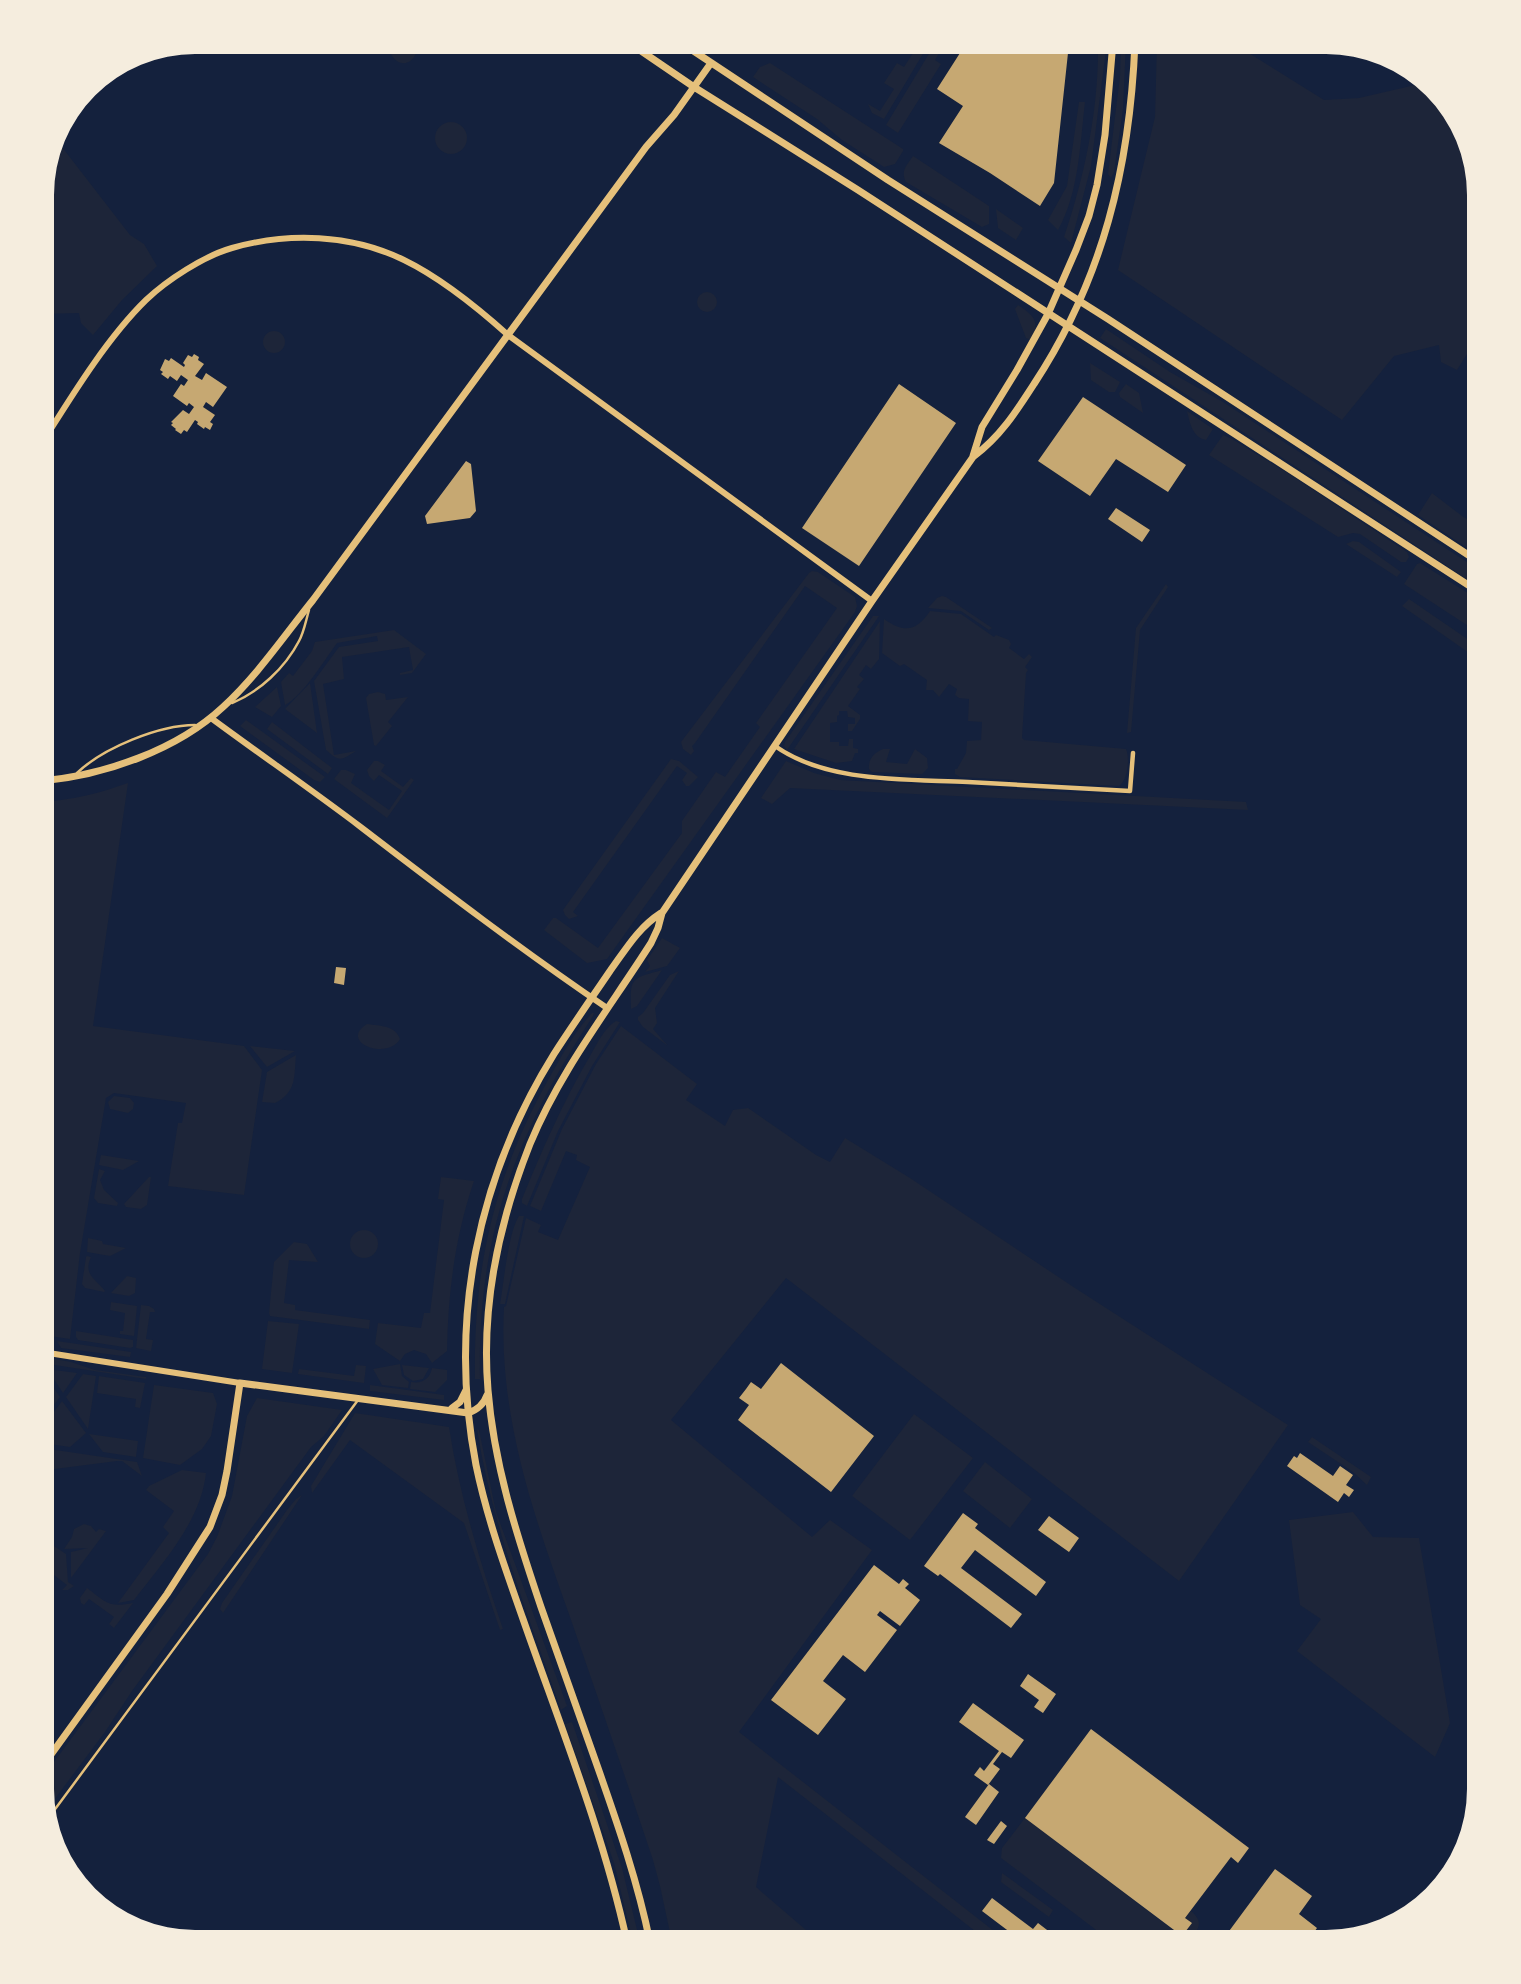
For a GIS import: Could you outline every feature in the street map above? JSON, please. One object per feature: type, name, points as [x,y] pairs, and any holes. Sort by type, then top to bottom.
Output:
[{"type":"main road","points":[[646,54],[1467,584]]},
{"type":"main road","points":[[698,54],[1467,554]]},
{"type":"main road","points":[[973,457],[982,427],[1048,314],[1084,228],[1097,185],[1107,125],[1112,55]]},
{"type":"main road","points":[[647,1930],[619,1830],[517,1533],[503,1484],[488,1391],[487,1338],[496,1258],[509,1205],[545,1112],[576,1056],[651,943],[662,913],[872,601],[973,457],[993,442],[1015,414],[1068,327],[1104,239],[1119,183],[1131,113],[1134,55]]},
{"type":"main road","points":[[55,779],[121,765],[175,741],[225,706],[275,650],[313,600],[646,147],[674,115],[711,63]]},
{"type":"main road","points":[[624,1930],[598,1837],[487,1511],[477,1468],[467,1389],[466,1333],[469,1289],[488,1198],[526,1104],[552,1058],[637,932],[662,913]]},
{"type":"main road","points":[[54,1750],[167,1594],[210,1527],[224,1485],[240,1383],[442,1411],[471,1411],[486,1399],[488,1391]]},
{"type":"main road","points":[[452,1409],[460,1402],[467,1389]]},
{"type":"main road","points":[[442,1411],[471,1411],[487,1418],[492,1424]]},
{"type":"street","points":[[55,423],[116,336],[145,302],[173,277],[229,249],[295,238],[339,239],[405,260],[434,278],[872,601]]},
{"type":"street","points":[[211,718],[353,821],[472,913],[607,1008]]},
{"type":"street","points":[[774,746],[811,765],[858,775],[1130,791],[1133,753]]},
{"type":"street","points":[[54,1354],[240,1383]]},
{"type":"lane","points":[[225,706],[241,699],[273,677],[299,641],[313,600]]},
{"type":"lane","points":[[73,777],[103,753],[151,733],[180,725],[202,724]]},
{"type":"lane","points":[[56,1808],[359,1400]]},
{"type":"shaded area","points":[[391,54],[416,54],[412,60],[404,63]]},
{"type":"shaded area","points":[[912,55],[922,55],[884,119],[872,113],[868,104],[880,111],[894,89],[884,83],[897,63],[904,67]]},
{"type":"shaded area","points":[[928,55],[938,55],[935,60],[941,64],[898,133],[886,125]]},
{"type":"shaded area","points":[[1098,55],[1105,55],[1091,166],[1071,243],[1064,237],[1089,141]]},
{"type":"shaded area","points":[[1121,55],[1125,55],[1123,109],[1111,178],[1108,174]]},
{"type":"shaded area","points":[[1157,55],[1252,55],[1324,100],[1359,98],[1414,85],[1443,117],[1459,150],[1466,177],[1467,354],[1457,370],[1441,362],[1439,345],[1394,356],[1342,420],[1118,270],[1155,117]]},
{"type":"shaded area","points":[[770,63],[903,149],[895,164],[884,167],[753,77],[760,67]]},
{"type":"shaded area","points":[[1079,102],[1085,102],[1078,168],[1065,216],[1058,230],[1048,220],[1067,186]]},
{"type":"shaded area","points":[[451,122],[462,127],[467,138],[462,149],[451,154],[440,149],[435,138],[440,127]]},
{"type":"shaded area","points":[[63,148],[130,235],[144,244],[157,266],[122,300],[93,335],[81,323],[79,313],[55,314],[55,177]]},
{"type":"shaded area","points":[[913,156],[989,206],[989,224],[982,227],[906,182],[904,171]]},
{"type":"shaded area","points":[[996,209],[1023,228],[1016,240],[998,228]]},
{"type":"shaded area","points":[[707,292],[714,295],[717,302],[714,309],[707,312],[700,309],[697,302],[700,295]]},
{"type":"shaded area","points":[[1018,305],[1034,320],[1036,328],[1033,341],[1026,338],[1015,309]]},
{"type":"shaded area","points":[[1106,329],[1170,372],[1223,402],[1467,562],[1467,579],[1100,338]]},
{"type":"shaded area","points":[[274,331],[282,334],[285,342],[282,350],[274,353],[266,350],[263,342],[266,334]]},
{"type":"shaded area","points":[[1090,363],[1120,382],[1115,392],[1109,392],[1091,380]]},
{"type":"shaded area","points":[[1126,384],[1139,393],[1143,413],[1120,397],[1119,393]]},
{"type":"shaded area","points":[[1187,411],[1213,429],[1206,440],[1195,433]]},
{"type":"shaded area","points":[[1223,435],[1289,474],[1407,552],[1409,557],[1406,562],[1401,562],[1360,534],[1338,537],[1209,455]]},
{"type":"shaded area","points":[[1432,493],[1467,519],[1467,548],[1418,515]]},
{"type":"shaded area","points":[[1359,542],[1401,572],[1397,577],[1346,544]]},
{"type":"shaded area","points":[[1420,563],[1467,592],[1467,625],[1404,584]]},
{"type":"shaded area","points":[[812,571],[818,572],[855,597],[855,612],[607,959],[587,963],[544,930],[553,918],[556,918],[598,948],[682,833],[682,821],[716,772],[725,777],[760,727],[756,723],[837,608],[805,586],[692,746],[694,751],[691,755],[683,749],[681,742]]},
{"type":"shaded area","points":[[1166,584],[1168,587],[1140,630],[1131,732],[1127,733],[1136,628]]},
{"type":"shaded area","points":[[942,596],[992,628],[989,630],[961,611],[928,608]]},
{"type":"shaded area","points":[[1409,599],[1467,639],[1467,652],[1402,606]]},
{"type":"shaded area","points":[[930,611],[961,614],[994,637],[996,635],[1009,640],[1009,648],[1024,659],[1029,654],[1032,657],[1025,667],[1028,670],[1022,738],[1126,749],[1127,769],[1122,783],[1119,786],[960,777],[955,774],[955,769],[966,753],[967,741],[981,740],[982,722],[968,721],[969,699],[955,695],[957,689],[949,684],[939,697],[933,690],[926,690],[927,680],[882,653],[884,619],[898,627],[909,628],[920,623]]},
{"type":"shaded area","points":[[873,616],[879,616],[787,750],[785,742]]},
{"type":"shaded area","points":[[880,621],[879,659],[871,669],[866,665],[859,675],[864,679],[848,706],[860,715],[860,719],[852,731],[848,731],[848,724],[855,724],[855,718],[848,717],[847,711],[839,711],[837,722],[830,723],[830,742],[848,746],[849,739],[853,739],[853,748],[858,749],[858,753],[855,753],[852,761],[836,763],[794,749]]},
{"type":"shaded area","points":[[394,630],[426,654],[412,673],[400,675],[413,670],[409,647],[342,657],[344,679],[323,684],[334,755],[356,751],[337,758],[326,750],[314,681],[339,647],[378,641],[377,636],[337,643],[306,686],[285,705],[281,682],[289,673],[293,676],[312,651],[315,642]]},
{"type":"shaded area","points":[[310,683],[317,733],[285,709]]},
{"type":"shaded area","points":[[277,687],[281,706],[272,717],[255,707]]},
{"type":"shaded area","points":[[369,694],[385,694],[386,700],[408,697],[388,722],[392,726],[376,746],[366,698]]},
{"type":"shaded area","points":[[246,720],[325,777],[320,782],[314,780],[240,726]]},
{"type":"shaded area","points":[[272,722],[332,768],[328,774],[267,729]]},
{"type":"shaded area","points":[[883,749],[890,749],[886,762],[907,764],[915,749],[927,758],[928,768],[922,774],[872,772],[869,769],[871,759]]},
{"type":"shaded area","points":[[671,759],[679,761],[698,777],[686,786],[682,780],[687,773],[677,766],[573,912],[578,916],[569,919],[563,910]]},
{"type":"shaded area","points":[[374,761],[385,765],[381,771],[403,787],[411,778],[414,780],[387,818],[334,779],[341,770],[355,774],[351,783],[389,810],[402,791],[379,775],[374,781],[369,776],[367,770]]},
{"type":"shaded area","points":[[786,761],[840,780],[1246,802],[1248,810],[790,788],[772,804],[761,798]]},
{"type":"shaded area","points":[[128,783],[93,1026],[244,1046],[262,1070],[244,1195],[168,1186],[178,1123],[182,1123],[186,1103],[114,1093],[106,1098],[80,1253],[70,1339],[54,1337],[55,801]]},
{"type":"shaded area","points":[[662,938],[680,948],[667,966],[645,972],[650,966],[647,960]]},
{"type":"shaded area","points":[[662,970],[637,1006],[631,1009],[634,981]]},
{"type":"shaded area","points":[[679,971],[655,1008],[657,1023],[653,1029],[668,1046],[643,1027],[638,1017],[670,975]]},
{"type":"shaded area","points":[[592,1013],[593,1016],[542,1103],[506,1188],[485,1279],[480,1379],[475,1379],[475,1339],[483,1262],[501,1188],[529,1116],[574,1036]]},
{"type":"shaded area","points":[[616,1021],[620,1022],[592,1066],[558,1131],[527,1206],[522,1203],[522,1199],[545,1144],[580,1073],[601,1037]]},
{"type":"shaded area","points":[[367,1024],[391,1029],[400,1039],[385,1048],[368,1046],[358,1037]]},
{"type":"shaded area","points":[[621,1026],[697,1084],[686,1100],[725,1126],[733,1110],[748,1108],[830,1162],[845,1138],[1288,1425],[1179,1581],[786,1278],[671,1420],[812,1537],[830,1520],[872,1550],[739,1732],[993,1930],[974,1930],[778,1777],[756,1887],[806,1930],[669,1930],[653,1860],[532,1503],[521,1465],[507,1387],[504,1307],[526,1218],[541,1225],[538,1232],[558,1240],[590,1167],[576,1160],[577,1155],[566,1151],[541,1211],[530,1206],[562,1129],[596,1064]]},
{"type":"shaded area","points":[[250,1046],[295,1051],[267,1067]]},
{"type":"shaded area","points":[[296,1055],[291,1089],[275,1103],[262,1102],[267,1072]]},
{"type":"shaded area","points":[[114,1096],[130,1098],[134,1103],[133,1109],[128,1113],[110,1109],[108,1102]]},
{"type":"shaded area","points":[[101,1155],[139,1161],[123,1170],[99,1165]]},
{"type":"shaded area","points":[[99,1169],[105,1171],[100,1180],[104,1190],[118,1203],[117,1206],[98,1203],[94,1198]]},
{"type":"shaded area","points":[[149,1177],[147,1205],[141,1209],[126,1207],[124,1204]]},
{"type":"shaded area","points":[[441,1177],[474,1181],[454,1265],[447,1351],[432,1363],[426,1354],[414,1350],[405,1354],[400,1361],[375,1344],[378,1323],[421,1328],[424,1313],[430,1313],[444,1200],[438,1199]]},
{"type":"shaded area","points":[[519,1216],[524,1216],[505,1304],[500,1304],[509,1246]]},
{"type":"shaded area","points":[[364,1230],[374,1234],[378,1244],[374,1254],[364,1258],[354,1254],[350,1244],[354,1234]]},
{"type":"shaded area","points":[[88,1238],[126,1248],[110,1256],[87,1252]]},
{"type":"shaded area","points":[[294,1242],[307,1244],[318,1262],[289,1260],[284,1303],[295,1305],[295,1310],[370,1320],[369,1329],[270,1316],[274,1262]]},
{"type":"shaded area","points":[[87,1256],[91,1257],[89,1272],[104,1292],[85,1288],[82,1284]]},
{"type":"shaded area","points":[[127,1276],[136,1278],[135,1293],[129,1296],[111,1293]]},
{"type":"shaded area","points":[[111,1302],[137,1306],[134,1336],[120,1334],[120,1331],[123,1331],[125,1313],[110,1310]]},
{"type":"shaded area","points":[[141,1305],[149,1306],[155,1312],[150,1312],[146,1339],[153,1340],[151,1351],[136,1348]]},
{"type":"shaded area","points":[[268,1321],[299,1324],[292,1373],[262,1369]]},
{"type":"shaded area","points":[[76,1331],[133,1340],[133,1347],[78,1340]]},
{"type":"shaded area","points":[[57,1341],[131,1352],[130,1357],[61,1348]]},
{"type":"shaded area","points":[[54,1359],[95,1370],[146,1379],[54,1365]]},
{"type":"shaded area","points":[[400,1364],[402,1376],[409,1382],[408,1388],[382,1385],[373,1369]]},
{"type":"shaded area","points":[[356,1365],[366,1366],[364,1383],[298,1374],[299,1369],[354,1376]]},
{"type":"shaded area","points":[[402,1365],[429,1368],[423,1379],[413,1381],[404,1375]]},
{"type":"shaded area","points":[[432,1368],[447,1370],[447,1380],[435,1392],[410,1389],[411,1382],[425,1380]]},
{"type":"shaded area","points":[[54,1370],[77,1373],[63,1393],[54,1380]]},
{"type":"shaded area","points":[[83,1374],[96,1376],[88,1429],[66,1397]]},
{"type":"shaded area","points":[[99,1376],[145,1383],[140,1408],[135,1407],[136,1399],[97,1393]]},
{"type":"shaded area","points":[[154,1385],[213,1393],[217,1404],[211,1436],[202,1449],[180,1465],[143,1458]]},
{"type":"shaded area","points":[[370,1385],[444,1395],[444,1400],[370,1391]]},
{"type":"shaded area","points":[[54,1389],[60,1397],[54,1405]]},
{"type":"shaded area","points":[[257,1398],[342,1410],[324,1436],[311,1447],[55,1799],[54,1762],[208,1554],[217,1537],[232,1496],[247,1416]]},
{"type":"shaded area","points":[[62,1401],[86,1433],[70,1447],[54,1445],[54,1411]]},
{"type":"shaded area","points":[[355,1413],[449,1427],[471,1530],[503,1629],[500,1630],[464,1523],[350,1440],[312,1493],[311,1486]]},
{"type":"shaded area","points":[[914,1414],[973,1458],[910,1540],[852,1496]]},
{"type":"shaded area","points":[[477,1429],[496,1512],[567,1706],[561,1710],[502,1536],[492,1501]]},
{"type":"shaded area","points":[[89,1434],[138,1441],[136,1457],[103,1452]]},
{"type":"shaded area","points":[[1312,1437],[1371,1477],[1367,1485],[1353,1472],[1308,1442]]},
{"type":"shaded area","points":[[54,1450],[137,1462],[142,1476],[122,1461],[54,1469]]},
{"type":"shaded area","points":[[985,1462],[1032,1499],[1010,1528],[963,1491]]},
{"type":"shaded area","points":[[182,1470],[206,1473],[197,1508],[179,1540],[134,1600],[118,1603],[169,1533],[163,1527],[174,1511],[146,1490]]},
{"type":"shaded area","points":[[302,1495],[223,1613],[220,1609],[222,1603],[287,1510]]},
{"type":"shaded area","points":[[1353,1512],[1373,1537],[1419,1538],[1450,1723],[1435,1757],[1297,1651],[1321,1619],[1300,1605],[1289,1520]]},
{"type":"shaded area","points":[[84,1524],[91,1526],[96,1532],[99,1529],[106,1531],[71,1578],[71,1552],[88,1548],[64,1549],[74,1529]]},
{"type":"shaded area","points":[[54,1546],[66,1554],[68,1582],[74,1586],[62,1590],[67,1585],[54,1575]]},
{"type":"shaded area","points":[[87,1588],[108,1603],[133,1603],[114,1628],[109,1624],[114,1617],[89,1599],[84,1605],[81,1603],[80,1598]]},
{"type":"shaded area","points":[[572,1722],[622,1868],[637,1930],[630,1930],[614,1863],[565,1724]]},
{"type":"shaded area","points":[[1025,1818],[1173,1930],[1096,1930],[1001,1858],[1002,1848]]},
{"type":"shaded area","points":[[1002,1873],[1053,1910],[1049,1917],[1001,1882]]},
{"type":"shaded area","points":[[1191,1911],[1199,1923],[1197,1930],[1186,1930],[1191,1923],[1185,1918]]},
{"type":"building","points":[[959,55],[1068,55],[1054,183],[1040,206],[939,143],[963,106],[937,89]]},
{"type":"building","points":[[194,354],[204,364],[195,376],[202,380],[206,373],[227,387],[213,407],[206,402],[203,407],[215,415],[210,422],[213,424],[210,430],[205,427],[204,429],[195,420],[187,432],[184,430],[181,434],[171,422],[183,410],[189,414],[194,407],[189,403],[187,406],[173,396],[181,384],[184,386],[188,380],[181,375],[177,381],[170,376],[168,379],[160,370],[165,359],[169,361],[171,358],[184,367],[183,363],[188,355],[192,357]]},
{"type":"building","points":[[899,384],[956,423],[859,566],[802,528]]},
{"type":"building","points":[[1083,397],[1186,465],[1168,492],[1116,459],[1090,496],[1038,461]]},
{"type":"building","points":[[466,461],[471,464],[476,511],[470,518],[427,524],[425,516]]},
{"type":"building","points":[[1116,508],[1150,530],[1142,542],[1108,519]]},
{"type":"building","points":[[336,967],[346,968],[344,985],[334,983]]},
{"type":"building","points":[[781,1363],[874,1436],[831,1492],[738,1420],[749,1405],[739,1398],[751,1382],[761,1389]]},
{"type":"building","points":[[1300,1453],[1333,1476],[1340,1466],[1353,1475],[1346,1485],[1354,1490],[1349,1497],[1344,1493],[1338,1502],[1287,1466],[1294,1456],[1297,1458]]},
{"type":"building","points":[[963,1513],[978,1524],[975,1528],[1046,1582],[1036,1596],[975,1550],[961,1568],[1022,1614],[1011,1628],[940,1574],[938,1576],[924,1566]]},
{"type":"building","points":[[1049,1516],[1079,1538],[1069,1552],[1038,1530]]},
{"type":"building","points":[[874,1565],[899,1584],[903,1579],[909,1584],[905,1588],[920,1600],[900,1626],[880,1611],[877,1615],[897,1630],[865,1672],[843,1655],[823,1681],[846,1699],[818,1735],[771,1700]]},
{"type":"building","points":[[1028,1674],[1056,1694],[1043,1713],[1034,1707],[1039,1700],[1020,1686]]},
{"type":"building","points":[[973,1703],[1024,1740],[1011,1758],[1002,1752],[993,1764],[1000,1769],[988,1785],[974,1775],[980,1767],[984,1771],[999,1751],[959,1722]]},
{"type":"building","points":[[1091,1729],[1249,1848],[1238,1863],[1231,1857],[1185,1918],[1192,1923],[1187,1930],[1174,1930],[1025,1818]]},
{"type":"building","points":[[989,1784],[999,1792],[976,1825],[965,1817]]},
{"type":"building","points":[[1001,1821],[1007,1826],[994,1844],[987,1840]]},
{"type":"building","points":[[1275,1869],[1312,1896],[1299,1914],[1317,1928],[1316,1930],[1230,1930]]},
{"type":"building","points":[[992,1898],[1033,1929],[1038,1923],[1047,1930],[1007,1930],[982,1911]]}]
